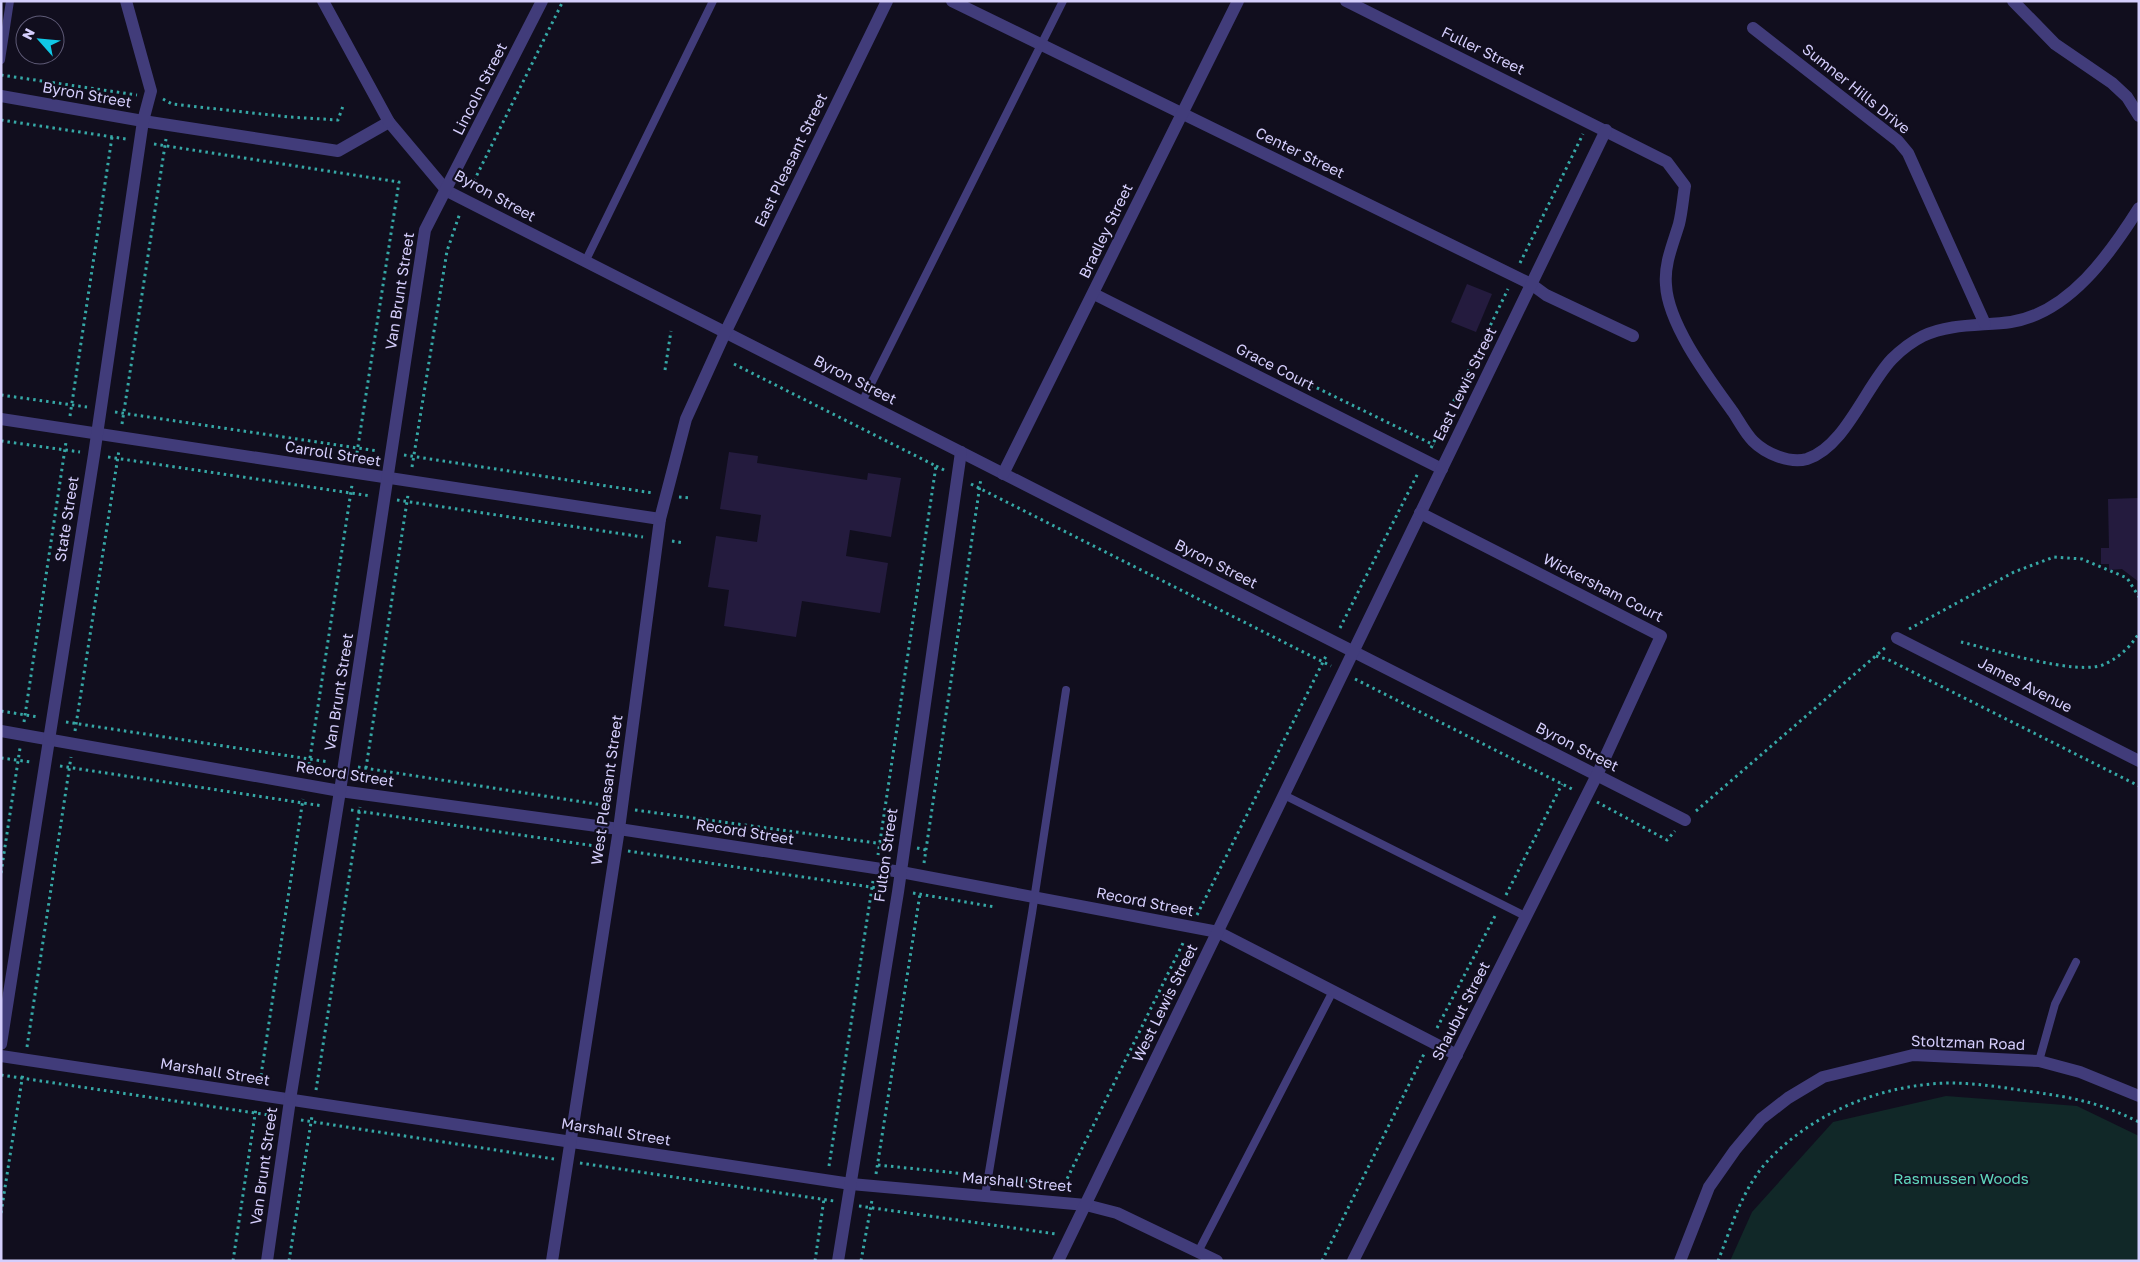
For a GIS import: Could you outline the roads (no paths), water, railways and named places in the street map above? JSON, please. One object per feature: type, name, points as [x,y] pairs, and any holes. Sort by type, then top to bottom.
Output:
[{"type":"street","name":"State Street","points":[[1,1044],[101,410],[143,121],[151,90],[126,1]]},
{"type":"street","points":[[323,1],[389,122]]},
{"type":"street","name":"Lincoln Street","points":[[447,191],[542,1]]},
{"type":"street","name":"East Pleasant Street","points":[[725,333],[887,1]]},
{"type":"street","name":"Center Street","points":[[952,1],[1531,284],[1546,295],[1633,336]]},
{"type":"street","name":"Bradley Street","points":[[1003,474],[1238,1]]},
{"type":"street","name":"Fuller Street","points":[[1346,1],[1667,162],[1685,186],[1679,222],[1668,260],[1666,285],[1671,308],[1698,361],[1753,441],[1773,455],[1786,459],[1806,459],[1821,451],[1837,436],[1891,360],[1905,347],[1925,335],[2031,318],[2067,297],[2084,282],[2139,208]]},
{"type":"street","points":[[2013,1],[2055,44],[2112,82],[2127,97],[2139,116]]},
{"type":"street","name":"Sumner Hills Drive","points":[[1753,28],[1898,141],[1908,153],[1985,324]]},
{"type":"street","name":"Byron Street","points":[[1,96],[143,121],[338,151],[389,122],[447,191],[1686,820]]},
{"type":"street","name":"East Lewis Street","points":[[1353,652],[1606,130]]},
{"type":"street","name":"Van Brunt Street","points":[[266,1261],[425,230],[447,191]]},
{"type":"street","name":"Grace Court","points":[[1094,294],[1442,469]]},
{"type":"street","name":"West Pleasant Street","points":[[552,1261],[619,829],[660,519],[686,419],[725,333]]},
{"type":"street","name":"Carroll Street","points":[[1,419],[660,519]]},
{"type":"street","name":"Fulton Street","points":[[838,1261],[898,892],[961,452]]},
{"type":"street","name":"Wickersham Court","points":[[1420,512],[1661,636],[1597,776]]},
{"type":"street","name":"James Avenue","points":[[1897,638],[2139,761]]},
{"type":"street","name":"West Lewis Street","points":[[1058,1261],[1353,652]]},
{"type":"street","name":"Record Street","points":[[1,731],[340,791],[619,829],[901,872],[1218,932],[1456,1055]]},
{"type":"street","name":"Shaubut Street","points":[[1353,1261],[1597,776]]},
{"type":"street","name":"Stoltzman Road","points":[[1680,1261],[1709,1187],[1734,1150],[1761,1120],[1788,1098],[1822,1077],[1913,1055],[2039,1061],[2080,1072],[2139,1096]]},
{"type":"street","name":"Marshall Street","points":[[1,1056],[851,1184],[1086,1205],[1117,1213],[1217,1261]]},
{"type":"lane","points":[[1,60],[10,1]]},
{"type":"lane","points":[[585,262],[713,1]]},
{"type":"lane","points":[[862,402],[1063,1]]},
{"type":"lane","points":[[985,1196],[1066,690]]},
{"type":"lane","points":[[1284,795],[1526,916]]},
{"type":"lane","points":[[2039,1061],[2055,1004],[2076,962]]},
{"type":"lane","points":[[1198,1252],[1332,991]]},
{"type":"park label","name":"Rasmussen Woods","points":[[1961,1179]]}]
